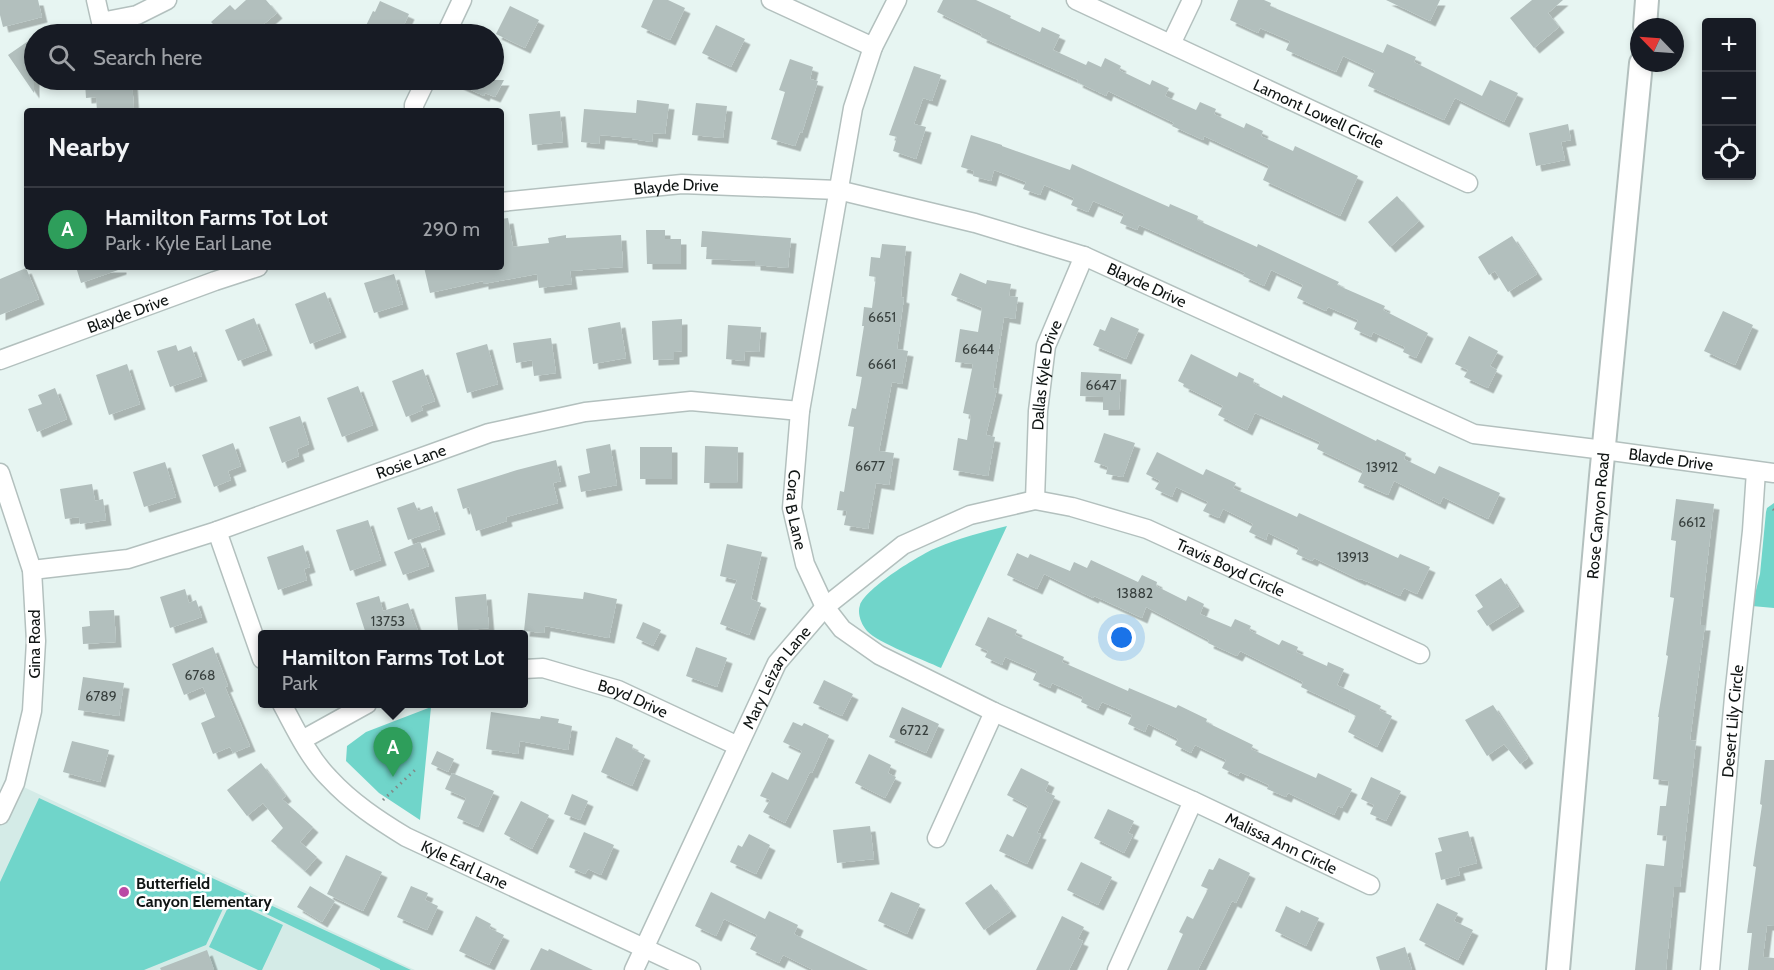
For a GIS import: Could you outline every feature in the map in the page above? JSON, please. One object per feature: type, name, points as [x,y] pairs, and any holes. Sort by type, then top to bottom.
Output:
[{"type":"street","points":[[96,0],[101,22],[137,15],[166,0]]},
{"type":"street","points":[[451,24],[462,0]]},
{"type":"street","points":[[771,0],[873,47]]},
{"type":"street","name":"Cora B Lane","points":[[897,0],[873,47],[853,108],[800,411],[792,508],[805,564],[825,607],[842,629],[879,655],[994,712],[1193,801]]},
{"type":"street","name":"Lamont Lowell Circle","points":[[1076,0],[1468,183]]},
{"type":"street","points":[[1171,44],[1192,0]]},
{"type":"street","points":[[1646,18],[1647,0]]},
{"type":"street","name":"Rose Canyon Road","points":[[1558,970],[1640,72]]},
{"type":"street","points":[[414,108],[421,90]]},
{"type":"street","name":"Blayde Drive","points":[[504,202],[682,184],[838,190],[975,223],[1084,256],[1474,434],[1774,473]]},
{"type":"street","name":"Dallas Kyle Drive","points":[[1035,500],[1038,411],[1046,346],[1084,256]]},
{"type":"street","name":"Blayde Drive","points":[[0,360],[249,270]]},
{"type":"street","name":"Rosie Lane","points":[[32,570],[128,559],[217,531],[489,433],[585,412],[691,401],[800,411]]},
{"type":"street","name":"Desert Lily Circle","points":[[1710,970],[1756,471]]},
{"type":"street","name":"Gina Road","points":[[0,473],[32,570],[36,641],[32,711],[15,783],[0,815]]},
{"type":"street","name":"Mary Leizan Lane","points":[[634,970],[777,663],[825,607],[903,544],[970,515],[1035,500]]},
{"type":"street","name":"Travis Boyd Circle","points":[[1035,500],[1072,507],[1147,529],[1420,654]]},
{"type":"street","points":[[217,531],[258,648]]},
{"type":"street","name":"Boyd Drive","points":[[528,669],[543,668],[618,690],[738,746]]},
{"type":"street","name":"Kyle Earl Lane","points":[[284,708],[302,740],[328,778],[371,816],[406,837],[691,970]]},
{"type":"street","points":[[302,740],[360,708]]},
{"type":"street","points":[[937,838],[994,712]]},
{"type":"street","points":[[1117,970],[1193,801]]},
{"type":"street","name":"Malissa Ann Circle","points":[[1193,801],[1370,885]]},
{"type":"path","points":[[383,800],[415,770]]},
{"type":"shaded area","points":[[1774,503],[1774,608],[1752,606],[1760,574],[1766,512],[1767,508]]},
{"type":"shaded area","points":[[1007,526],[941,668],[881,641],[867,631],[861,622],[859,608],[864,598],[882,581],[936,548],[962,538]]},
{"type":"shaded area","points":[[431,708],[420,820],[379,793],[346,761],[347,746],[366,732]]},
{"type":"shaded area","name":"Butterfield Canyon Elementary","points":[[15,783],[415,970],[0,970],[0,815]]},
{"type":"shaded area","name":"Butterfield Canyon Elementary","points":[[39,798],[411,970],[380,970],[229,896],[206,945],[144,970],[0,970],[0,882]]},
{"type":"shaded area","points":[[231,901],[283,925],[262,970],[209,947]]},
{"type":"building","points":[[0,0],[38,0],[42,17],[3,27]]},
{"type":"building","points":[[246,0],[266,0],[277,13],[264,24],[213,24],[211,22],[230,5],[235,10]]},
{"type":"building","points":[[653,0],[668,0],[685,8],[670,40],[641,27]]},
{"type":"building","points":[[943,0],[976,0],[1040,32],[1042,27],[1060,35],[1053,50],[1086,65],[1088,61],[1101,67],[1105,58],[1121,66],[1119,70],[1150,85],[1152,80],[1169,88],[1165,96],[1196,110],[1200,102],[1216,109],[1214,114],[1244,128],[1246,123],[1263,131],[1261,136],[1293,151],[1295,146],[1358,176],[1340,216],[1263,180],[1269,166],[1204,136],[1203,140],[1172,126],[1174,123],[1108,91],[1106,96],[1077,82],[1078,80],[981,37],[982,34],[937,12]]},
{"type":"building","points":[[1238,0],[1264,0],[1271,3],[1270,6],[1383,53],[1387,44],[1416,57],[1414,62],[1482,96],[1490,80],[1518,93],[1504,122],[1455,98],[1444,120],[1368,86],[1375,71],[1343,56],[1336,72],[1286,50],[1290,41],[1260,28],[1258,33],[1230,20]]},
{"type":"building","points":[[1386,0],[1440,0],[1430,21]]},
{"type":"building","points":[[1532,0],[1563,0],[1548,13],[1559,27],[1534,48],[1510,18]]},
{"type":"building","points":[[380,1],[409,14],[404,24],[367,24],[373,11],[375,12]]},
{"type":"building","points":[[510,6],[539,20],[525,48],[504,38],[504,24],[501,24]]},
{"type":"building","points":[[716,25],[745,39],[731,67],[702,53]]},
{"type":"building","points":[[24,44],[24,78],[8,55]]},
{"type":"building","points":[[790,59],[813,67],[810,79],[818,81],[802,133],[800,132],[795,146],[771,139],[785,92],[779,90]]},
{"type":"building","points":[[914,66],[941,75],[932,101],[923,98],[914,124],[926,127],[916,159],[893,151],[897,137],[889,135]]},
{"type":"building","points":[[85,90],[133,90],[134,108],[97,108],[96,97],[86,98]]},
{"type":"building","points":[[471,90],[499,90],[495,97],[485,93],[484,96]]},
{"type":"building","points":[[637,100],[669,104],[665,134],[653,133],[652,142],[600,135],[599,144],[581,142],[584,109],[636,113]]},
{"type":"building","points":[[696,103],[727,106],[723,138],[692,135]]},
{"type":"building","points":[[560,111],[563,142],[532,145],[529,114]]},
{"type":"building","points":[[1568,124],[1571,140],[1561,142],[1565,160],[1536,166],[1529,133]]},
{"type":"building","points":[[971,135],[1070,170],[1072,164],[1169,207],[1170,204],[1198,216],[1197,220],[1257,247],[1258,244],[1339,282],[1337,285],[1385,306],[1383,310],[1428,333],[1416,358],[1403,352],[1405,347],[1373,332],[1371,337],[1354,329],[1358,320],[1328,307],[1326,311],[1297,298],[1303,285],[1271,270],[1264,286],[1243,276],[1245,273],[1139,225],[1137,230],[1120,223],[1124,214],[1093,201],[1088,212],[1071,205],[1074,198],[1044,185],[1040,195],[1023,189],[1026,182],[994,170],[991,181],[973,176],[974,171],[961,167]]},
{"type":"building","points":[[1397,196],[1419,221],[1390,247],[1368,222]]},
{"type":"building","points":[[508,218],[513,247],[549,243],[548,238],[566,235],[566,238],[621,235],[623,267],[570,271],[572,284],[539,288],[537,274],[483,284],[483,281],[430,293],[425,270],[504,270],[504,219]]},
{"type":"building","points":[[646,230],[665,230],[665,239],[681,239],[681,264],[647,264]]},
{"type":"building","points":[[702,231],[791,238],[788,268],[755,265],[755,261],[706,259],[707,247],[701,247]]},
{"type":"building","points":[[1512,236],[1537,274],[1508,292],[1495,271],[1489,275],[1478,257]]},
{"type":"building","points":[[882,244],[906,246],[901,297],[904,298],[897,349],[908,351],[902,384],[892,382],[879,451],[894,453],[889,485],[876,483],[868,529],[844,525],[847,511],[837,510],[840,491],[844,492],[854,427],[848,426],[852,408],[856,409],[862,377],[856,376],[864,326],[862,326],[864,307],[872,308],[876,277],[869,276],[871,257],[880,258]]},
{"type":"building","points":[[24,269],[27,270],[39,299],[0,315],[0,279]]},
{"type":"building","points":[[77,270],[118,270],[81,283]]},
{"type":"building","points":[[960,273],[986,284],[987,280],[1011,284],[1009,296],[1018,297],[1015,319],[1004,317],[993,388],[997,389],[986,435],[995,437],[988,476],[953,470],[958,438],[967,440],[971,415],[963,413],[973,364],[955,362],[960,329],[978,332],[982,308],[951,295]]},
{"type":"building","points":[[394,274],[403,304],[374,313],[364,283]]},
{"type":"building","points":[[325,292],[341,332],[310,344],[295,304]]},
{"type":"building","points":[[1723,311],[1753,325],[1735,365],[1704,351]]},
{"type":"building","points":[[1111,317],[1139,329],[1126,359],[1093,345],[1100,329],[1105,331]]},
{"type":"building","points":[[254,318],[267,350],[238,361],[225,330]]},
{"type":"building","points":[[682,319],[682,351],[674,352],[674,359],[653,360],[652,321]]},
{"type":"building","points":[[620,322],[626,358],[593,364],[588,328]]},
{"type":"building","points":[[728,325],[761,327],[759,352],[745,351],[744,361],[726,359]]},
{"type":"building","points":[[1469,336],[1498,351],[1490,366],[1497,370],[1488,388],[1464,377],[1468,370],[1455,364]]},
{"type":"building","points":[[551,338],[556,373],[534,376],[532,360],[516,363],[513,343]]},
{"type":"building","points":[[487,344],[498,384],[467,393],[456,353]]},
{"type":"building","points":[[176,345],[178,351],[191,346],[202,376],[170,387],[157,351]]},
{"type":"building","points":[[1191,354],[1237,377],[1239,372],[1254,379],[1253,383],[1282,398],[1283,395],[1376,441],[1377,439],[1406,453],[1404,459],[1435,474],[1439,466],[1500,493],[1488,519],[1443,497],[1440,504],[1394,481],[1388,495],[1358,482],[1363,471],[1317,449],[1320,442],[1255,413],[1247,430],[1218,415],[1223,406],[1183,386],[1184,384],[1178,381]]},
{"type":"building","points":[[127,364],[140,404],[109,415],[96,375]]},
{"type":"building","points":[[423,369],[435,401],[421,406],[423,410],[406,417],[392,381]]},
{"type":"building","points":[[1081,372],[1121,374],[1119,410],[1103,410],[1103,397],[1080,396]]},
{"type":"building","points":[[358,386],[373,425],[342,437],[327,398]]},
{"type":"building","points":[[55,388],[67,419],[37,432],[28,409],[42,404],[38,395]]},
{"type":"building","points":[[300,416],[309,444],[297,449],[299,456],[282,463],[269,427]]},
{"type":"building","points":[[1104,433],[1135,443],[1123,477],[1106,474],[1108,467],[1094,462]]},
{"type":"building","points":[[233,443],[241,466],[228,471],[231,480],[214,487],[202,455]]},
{"type":"building","points":[[610,444],[617,485],[581,492],[578,476],[590,473],[586,449]]},
{"type":"building","points":[[705,446],[738,447],[737,483],[704,483]]},
{"type":"building","points":[[640,447],[672,447],[672,479],[640,479]]},
{"type":"building","points":[[1157,452],[1203,475],[1206,469],[1236,483],[1233,488],[1297,517],[1299,513],[1398,558],[1400,554],[1430,567],[1417,594],[1404,588],[1400,596],[1314,558],[1312,561],[1296,554],[1299,548],[1268,533],[1266,540],[1249,532],[1253,524],[1223,509],[1219,518],[1203,511],[1208,502],[1176,487],[1172,497],[1155,489],[1160,481],[1146,474]]},
{"type":"building","points":[[556,460],[561,481],[553,483],[558,503],[506,517],[507,521],[476,531],[469,507],[463,509],[457,489]]},
{"type":"building","points":[[165,462],[176,497],[144,507],[133,472]]},
{"type":"building","points":[[92,484],[95,501],[103,499],[106,520],[80,524],[79,517],[65,519],[60,489]]},
{"type":"building","points":[[1676,499],[1714,504],[1700,625],[1705,625],[1690,740],[1696,741],[1680,887],[1674,887],[1666,970],[1635,970],[1646,864],[1664,866],[1667,836],[1657,835],[1660,806],[1666,806],[1669,781],[1653,779],[1658,717],[1674,598],[1670,597],[1676,541],[1671,540]]},
{"type":"building","points":[[414,502],[418,511],[432,506],[440,529],[408,540],[397,508]]},
{"type":"building","points":[[368,520],[381,560],[350,571],[336,530]]},
{"type":"building","points":[[420,542],[429,566],[403,575],[394,552]]},
{"type":"building","points":[[727,544],[762,552],[751,599],[761,603],[749,635],[720,624],[737,580],[720,576]]},
{"type":"building","points":[[303,545],[310,567],[304,569],[307,580],[278,590],[267,557]]},
{"type":"building","points":[[1017,553],[1028,558],[1030,554],[1070,571],[1074,562],[1087,568],[1091,560],[1138,582],[1142,575],[1157,582],[1156,586],[1186,601],[1188,596],[1204,604],[1200,614],[1231,627],[1235,619],[1251,626],[1249,630],[1279,645],[1282,640],[1298,647],[1296,652],[1327,666],[1328,662],[1344,669],[1337,685],[1381,706],[1379,710],[1392,716],[1377,747],[1348,732],[1356,716],[1349,712],[1350,710],[1301,687],[1303,682],[1240,651],[1237,656],[1208,643],[1209,640],[1146,607],[1142,618],[1094,596],[1093,598],[1044,574],[1037,589],[1007,575]]},
{"type":"building","points":[[1501,578],[1519,606],[1487,626],[1477,611],[1483,607],[1475,595]]},
{"type":"building","points":[[185,589],[189,603],[196,600],[202,617],[170,628],[160,597]]},
{"type":"building","points":[[584,592],[617,599],[609,638],[545,626],[544,633],[524,630],[528,593],[583,599]]},
{"type":"building","points":[[486,594],[489,628],[458,630],[455,597]]},
{"type":"building","points":[[379,596],[383,611],[408,603],[418,630],[365,630],[356,603]]},
{"type":"building","points":[[114,610],[116,642],[83,644],[82,627],[90,626],[89,611]]},
{"type":"building","points":[[988,617],[1017,630],[1015,635],[1064,657],[1062,662],[1128,691],[1129,688],[1176,708],[1178,705],[1207,719],[1206,722],[1253,745],[1251,749],[1316,778],[1318,773],[1352,789],[1342,808],[1338,806],[1334,815],[1288,793],[1286,797],[1267,789],[1269,785],[1240,772],[1238,776],[1222,768],[1226,760],[1195,745],[1191,753],[1175,745],[1178,739],[1148,724],[1145,732],[1128,724],[1132,715],[1102,702],[1098,710],[1081,702],[1083,697],[1052,683],[1050,688],[1033,680],[1037,671],[1005,657],[1002,665],[985,657],[988,651],[975,645]]},
{"type":"building","points":[[643,622],[661,630],[653,646],[636,638]]},
{"type":"building","points":[[213,647],[228,686],[225,687],[250,746],[233,753],[230,747],[213,754],[201,723],[215,717],[203,687],[184,695],[172,664]]},
{"type":"building","points":[[696,647],[727,658],[717,687],[686,676]]},
{"type":"building","points":[[83,677],[124,683],[119,716],[78,710]]},
{"type":"building","points":[[824,680],[853,694],[842,716],[813,703]]},
{"type":"building","points":[[1493,705],[1528,758],[1520,764],[1504,744],[1487,756],[1465,720]]},
{"type":"building","points":[[902,707],[939,724],[926,753],[889,737]]},
{"type":"building","points":[[491,712],[540,719],[541,716],[559,719],[558,723],[572,726],[568,750],[520,741],[518,754],[486,749]]},
{"type":"building","points":[[793,722],[802,726],[804,723],[829,735],[785,823],[763,812],[770,800],[760,796],[772,772],[788,780],[802,751],[783,742]]},
{"type":"building","points":[[616,737],[633,745],[632,749],[645,755],[632,786],[601,772]]},
{"type":"building","points":[[72,741],[109,750],[100,782],[63,772]]},
{"type":"building","points":[[437,751],[454,759],[448,772],[431,764]]},
{"type":"building","points":[[869,754],[891,765],[888,773],[896,777],[885,798],[855,783]]},
{"type":"building","points":[[1765,760],[1774,760],[1774,926],[1767,925],[1763,957],[1774,958],[1774,970],[1748,970],[1752,933],[1747,933],[1756,867],[1753,866],[1762,805],[1760,804]]},
{"type":"building","points":[[261,763],[286,796],[282,799],[313,827],[300,842],[317,857],[305,871],[271,841],[283,828],[263,803],[247,816],[227,790]]},
{"type":"building","points":[[1021,768],[1049,782],[1045,791],[1055,796],[1037,833],[1041,834],[1027,864],[999,851],[1007,834],[1013,837],[1028,806],[1007,795]]},
{"type":"building","points":[[452,773],[494,791],[478,827],[457,818],[466,798],[445,789]]},
{"type":"building","points":[[1371,777],[1401,791],[1386,821],[1370,814],[1374,805],[1361,799]]},
{"type":"building","points":[[572,794],[588,801],[580,820],[564,814]]},
{"type":"building","points":[[521,801],[549,815],[532,849],[504,834]]},
{"type":"building","points":[[1108,809],[1134,821],[1128,833],[1133,835],[1124,853],[1094,838]]},
{"type":"building","points":[[870,826],[874,859],[837,863],[833,830]]},
{"type":"building","points":[[1468,831],[1477,863],[1458,868],[1460,875],[1441,880],[1435,853],[1442,851],[1438,838]]},
{"type":"building","points":[[584,832],[614,845],[601,875],[588,869],[585,874],[569,867]]},
{"type":"building","points":[[749,834],[770,845],[756,874],[730,862],[738,845],[742,847]]},
{"type":"building","points":[[346,855],[382,872],[363,911],[327,894]]},
{"type":"building","points":[[1219,858],[1250,873],[1236,903],[1232,901],[1198,970],[1167,970],[1183,934],[1179,932],[1187,916],[1193,919],[1208,889],[1201,886],[1209,869],[1213,870]]},
{"type":"building","points":[[1081,862],[1112,877],[1098,905],[1067,890]]},
{"type":"building","points":[[991,884],[1011,911],[984,930],[965,903]]},
{"type":"building","points":[[310,886],[335,901],[322,922],[297,907]]},
{"type":"building","points":[[411,886],[428,893],[425,900],[438,906],[427,930],[397,917]]},
{"type":"building","points":[[711,892],[765,919],[769,911],[798,925],[794,934],[868,970],[813,970],[783,955],[779,963],[750,949],[757,935],[724,919],[716,936],[695,926]]},
{"type":"building","points":[[891,892],[920,904],[907,934],[878,921]]},
{"type":"building","points":[[1437,903],[1458,913],[1454,921],[1473,930],[1458,960],[1419,940]]},
{"type":"building","points":[[1286,906],[1319,918],[1306,946],[1275,931]]},
{"type":"building","points":[[476,916],[491,924],[489,928],[504,935],[489,965],[459,951]]},
{"type":"building","points":[[1062,916],[1084,927],[1078,939],[1083,941],[1069,970],[1036,970]]},
{"type":"building","points":[[1405,947],[1412,970],[1380,970],[1376,957]]},
{"type":"building","points":[[541,948],[548,951],[549,949],[593,970],[530,970]]},
{"type":"building","points":[[207,950],[214,970],[161,970],[160,968]]},
{"type":"place","name":"Hamilton Farms Tot Lot","points":[[393,777]]},
{"type":"place","name":"Butterfield Canyon Elementary","points":[[124,892]]}]
